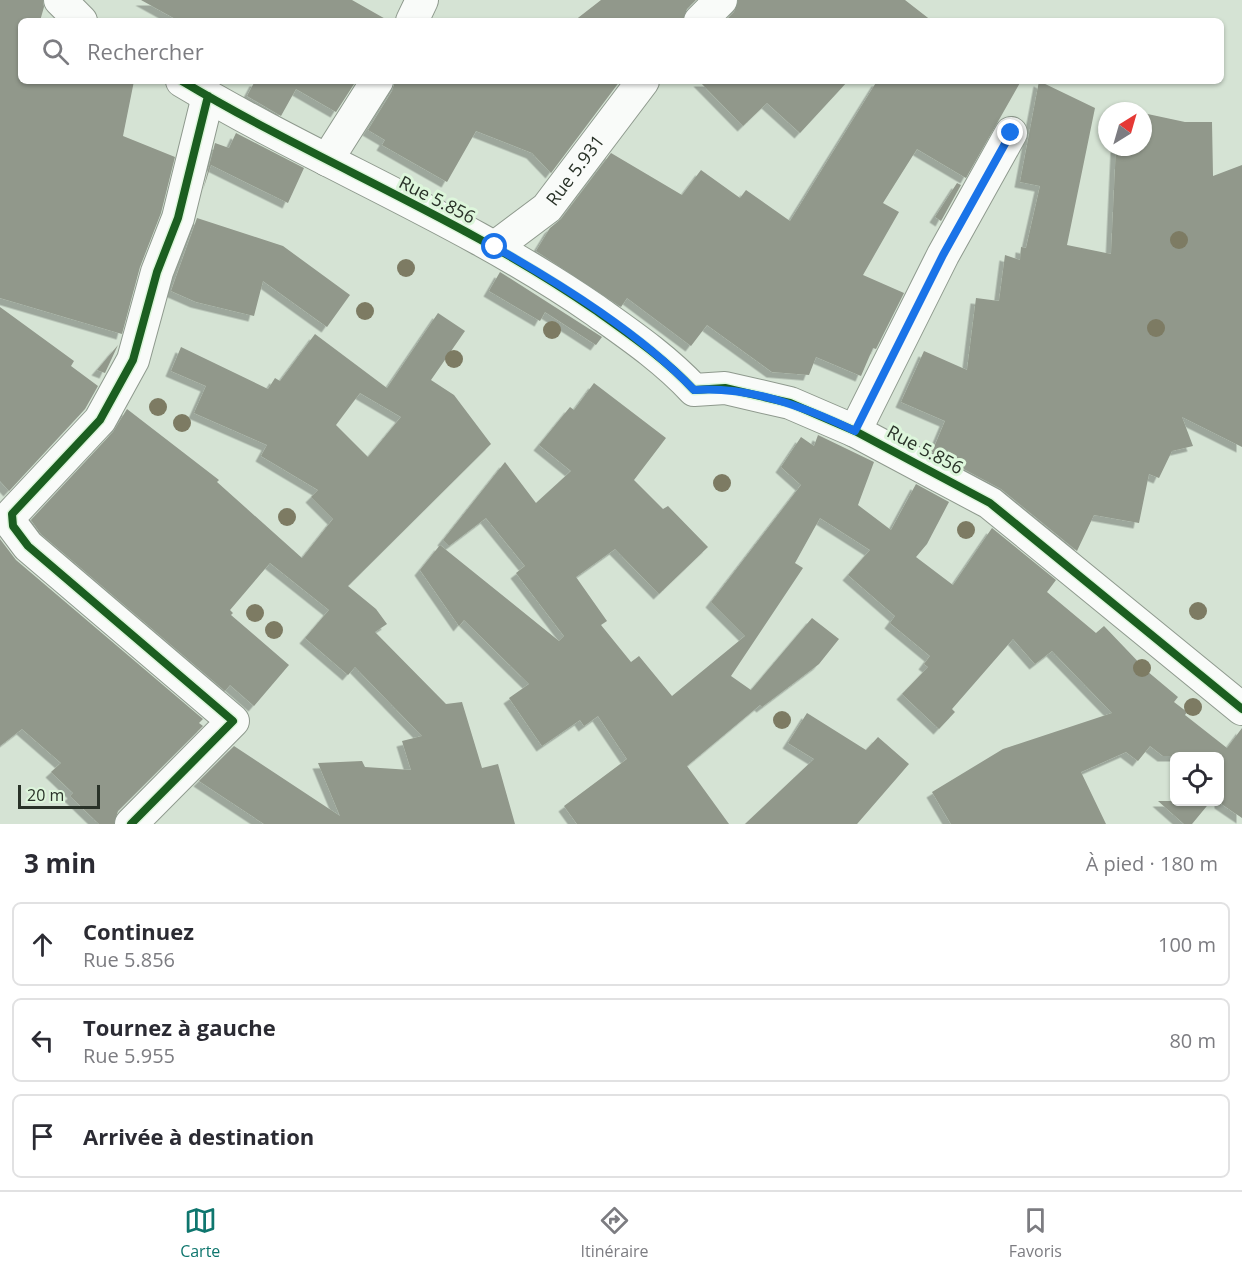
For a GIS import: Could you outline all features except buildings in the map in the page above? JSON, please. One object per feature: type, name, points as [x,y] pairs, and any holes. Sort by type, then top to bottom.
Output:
[{"type":"street","points":[[60,0],[78,18]]},
{"type":"street","points":[[413,18],[422,0]]},
{"type":"street","points":[[703,18],[721,0]]},
{"type":"street","points":[[327,160],[375,84]]},
{"type":"street","name":"Rue 5.931","points":[[495,247],[547,208],[641,84]]},
{"type":"street","points":[[131,824],[233,721],[28,546],[13,526],[12,514],[100,420],[133,360],[157,272],[178,218],[195,89]]},
{"type":"street","name":"Rue 5.856","points":[[195,89],[542,274],[670,364],[694,390],[725,388],[790,404],[855,431],[939,473],[990,503],[1242,709]]},
{"type":"street","points":[[855,431],[943,255],[1011,133]]},
{"type":"cycle path","points":[[187,84],[285,138],[443,219],[545,278],[646,347],[694,390],[725,388],[790,403],[855,431],[990,503],[1242,709]]},
{"type":"cycle path","points":[[131,824],[233,721],[28,546],[13,526],[12,514],[100,420],[133,360],[157,272],[178,218],[208,96]]},
{"type":"route","points":[[495,247],[542,274],[633,337],[670,364],[694,390],[725,388],[790,404],[855,431],[943,255],[1011,133]]}]
